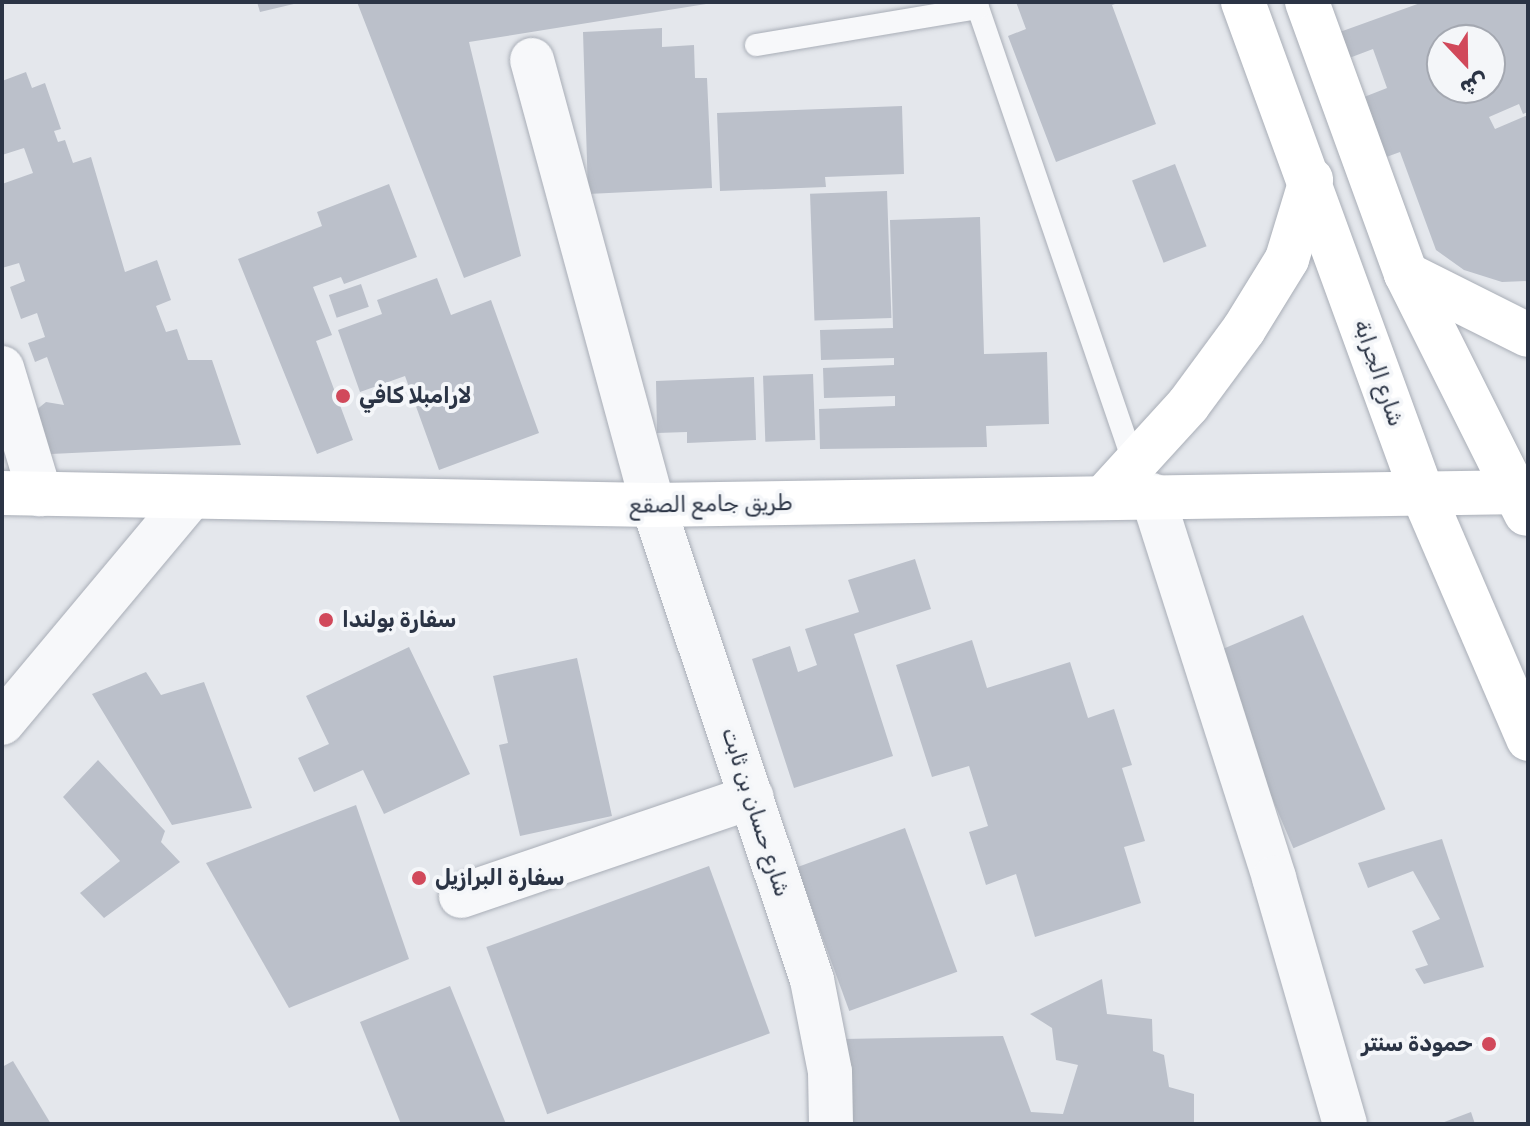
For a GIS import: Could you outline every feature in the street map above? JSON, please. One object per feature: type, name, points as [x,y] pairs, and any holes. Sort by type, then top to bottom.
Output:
[{"type":"main road","name":"شارع الجرابة","points":[[1243,2],[1311,180],[1421,490],[1528,739]]},
{"type":"main road","points":[[1307,2],[1406,274],[1524,501]]},
{"type":"main road","points":[[1143,479],[1188,405],[1280,271],[1311,180]]},
{"type":"main road","points":[[1406,274],[1528,335]]},
{"type":"main road","name":"طريق جامع الصقع","points":[[21,494],[653,505],[1105,496],[1143,479],[1421,490],[1524,501]]},
{"type":"street","name":"شارع حسان بن ثابت","points":[[532,60],[653,505],[812,980],[830,1072],[831,1124]]},
{"type":"street","points":[[2,368],[21,494]]},
{"type":"street","points":[[1143,479],[1274,878],[1345,1124]]},
{"type":"street","points":[[2,723],[190,498]]},
{"type":"street","points":[[461,896],[752,797]]},
{"type":"lane","points":[[756,45],[977,5],[1143,479]]},
{"type":"building","points":[[257,2],[298,2],[298,3],[260,12]]},
{"type":"building","points":[[357,2],[706,4],[469,42],[521,256],[464,278]]},
{"type":"building","points":[[1016,2],[1121,2],[1112,5],[1156,124],[1056,162],[1008,36],[1026,29]]},
{"type":"building","points":[[1423,2],[1528,2],[1528,112],[1523,114],[1519,104],[1489,117],[1495,129],[1528,115],[1528,281],[1502,282],[1464,270],[1436,250],[1400,152],[1381,159],[1359,99],[1387,88],[1373,49],[1336,63],[1326,37]]},
{"type":"building","points":[[662,28],[662,47],[694,45],[695,78],[707,78],[712,188],[588,194],[583,32]]},
{"type":"building","points":[[26,72],[32,88],[45,83],[61,129],[54,131],[58,142],[65,140],[73,163],[91,157],[125,272],[157,260],[171,300],[156,306],[166,332],[177,329],[188,360],[212,360],[241,445],[51,454],[28,428],[30,415],[46,402],[64,405],[47,357],[35,362],[28,343],[45,337],[37,313],[21,319],[10,287],[25,281],[19,263],[2,268],[2,184],[33,173],[24,148],[2,155],[2,81]]},
{"type":"building","points":[[902,106],[904,174],[825,177],[826,187],[720,191],[717,113]]},
{"type":"building","points":[[1175,164],[1207,246],[1164,263],[1132,180]]},
{"type":"building","points":[[389,184],[417,257],[344,284],[341,277],[313,287],[332,335],[316,341],[353,440],[317,454],[238,259],[322,226],[317,212]]},
{"type":"building","points":[[887,191],[891,318],[814,321],[810,194]]},
{"type":"building","points":[[980,217],[984,354],[1047,352],[1049,424],[986,426],[987,447],[820,449],[819,409],[895,406],[895,396],[824,398],[823,368],[894,365],[894,358],[821,360],[820,330],[893,328],[890,220]]},
{"type":"building","points":[[437,278],[451,315],[491,300],[539,433],[439,470],[405,376],[360,392],[338,330],[382,314],[377,300]]},
{"type":"building","points":[[361,284],[369,307],[337,318],[329,295]]},
{"type":"building","points":[[813,374],[815,440],[765,442],[763,376]]},
{"type":"building","points":[[754,377],[756,440],[687,443],[687,432],[657,433],[656,381]]},
{"type":"building","points":[[915,559],[931,609],[854,634],[893,756],[794,788],[752,659],[790,646],[798,672],[817,665],[805,629],[859,612],[848,580]]},
{"type":"building","points":[[1303,615],[1385,809],[1293,848],[1211,654]]},
{"type":"building","points":[[972,640],[987,688],[1070,662],[1088,718],[1114,709],[1132,765],[1122,768],[1145,841],[1124,847],[1141,903],[1035,937],[1016,874],[986,885],[969,832],[988,826],[969,766],[932,777],[896,665]]},
{"type":"building","points":[[409,647],[470,774],[384,814],[363,770],[314,792],[298,758],[329,744],[306,696]]},
{"type":"building","points":[[577,658],[612,816],[520,836],[499,745],[508,743],[493,676]]},
{"type":"building","points":[[146,672],[161,695],[204,682],[252,808],[172,825],[92,694]]},
{"type":"building","points":[[98,760],[165,831],[161,842],[180,862],[104,918],[80,893],[120,861],[63,797]]},
{"type":"building","points":[[356,805],[409,959],[289,1008],[206,863]]},
{"type":"building","points":[[905,828],[957,972],[849,1011],[797,867]]},
{"type":"building","points":[[1442,839],[1484,967],[1424,984],[1415,969],[1428,965],[1412,931],[1440,919],[1413,871],[1368,888],[1358,863]]},
{"type":"building","points":[[709,866],[770,1033],[547,1114],[486,947]]},
{"type":"building","points":[[1102,979],[1107,1014],[1152,1019],[1153,1051],[1164,1055],[1169,1087],[1194,1094],[1194,1124],[848,1124],[843,1039],[1003,1036],[1031,1112],[1063,1114],[1078,1065],[1056,1060],[1052,1028],[1030,1014]]},
{"type":"building","points":[[450,986],[506,1124],[401,1124],[360,1022]]},
{"type":"building","points":[[13,1061],[51,1124],[2,1124],[2,1067]]},
{"type":"building","points":[[1471,1112],[1475,1124],[1439,1124]]},
{"type":"place","name":"لارامبلا كافي","points":[[343,396]]},
{"type":"place","name":"سفارة بولندا","points":[[326,620]]},
{"type":"place","name":"سفارة البرازيل","points":[[419,878]]},
{"type":"place","name":"حمودة سنتر","points":[[1489,1044]]}]
